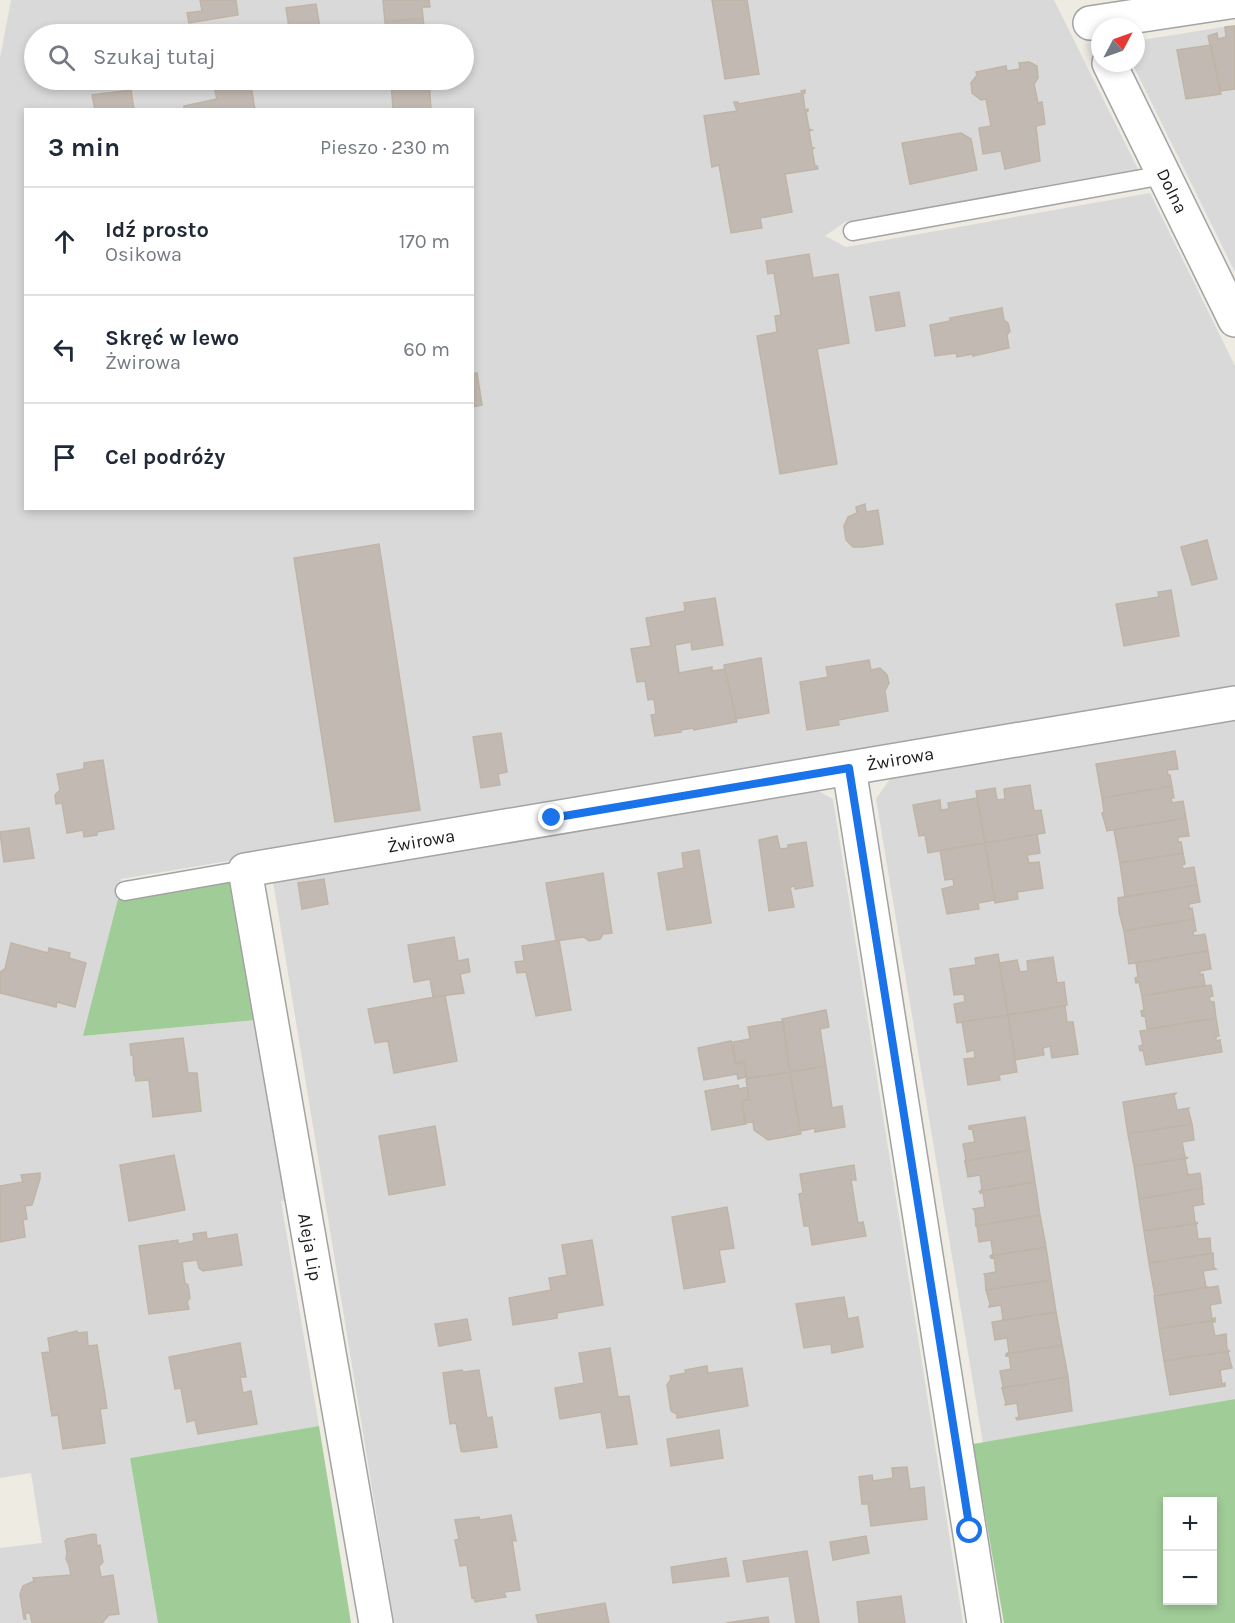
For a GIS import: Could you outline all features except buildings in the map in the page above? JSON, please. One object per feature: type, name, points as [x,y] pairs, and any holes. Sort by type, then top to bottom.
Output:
[{"type":"street","points":[[1090,22],[1235,0]]},
{"type":"street","name":"Dolna","points":[[1113,72],[1235,320]]},
{"type":"street","name":"Żwirowa","points":[[245,870],[1235,703]]},
{"type":"street","points":[[849,768],[984,1623]]},
{"type":"street","name":"Aleja Lip","points":[[245,870],[376,1623]]},
{"type":"lane","points":[[853,231],[1164,175]]},
{"type":"lane","points":[[125,891],[245,870]]},
{"type":"shaded area","points":[[11,0],[1054,0],[1138,169],[845,222],[825,236],[846,247],[1150,193],[1235,366],[1235,691],[121,879],[84,1036],[257,1020],[288,1200],[281,1201],[319,1426],[130,1458],[158,1623],[0,1623],[0,1548],[42,1543],[31,1473],[0,1478],[0,58]]},
{"type":"shaded area","points":[[1235,25],[1235,272],[1136,72],[1145,72],[1145,40]]},
{"type":"shaded area","points":[[1235,710],[1235,1399],[983,1443],[876,799],[896,770]]},
{"type":"shaded area","points":[[804,783],[833,799],[963,1623],[394,1623],[272,875]]},
{"type":"green space","points":[[233,881],[257,1020],[83,1036],[118,899]]},
{"type":"green space","points":[[1235,1399],[1235,1623],[1004,1623],[973,1444]]},
{"type":"green space","points":[[319,1426],[351,1623],[158,1623],[130,1458]]},
{"type":"route","points":[[552,818],[849,768],[970,1531]]}]
